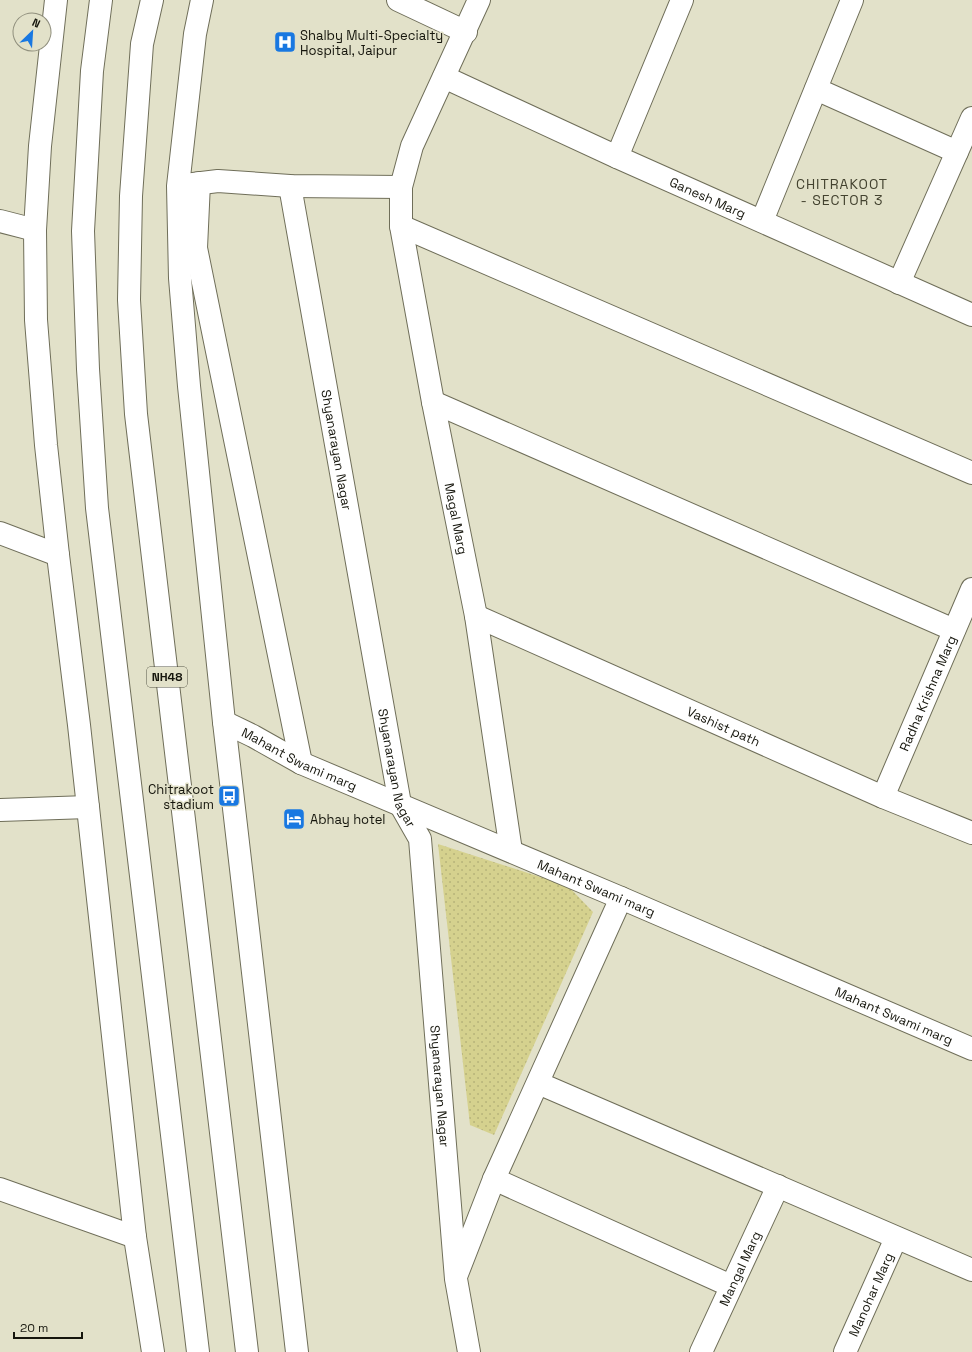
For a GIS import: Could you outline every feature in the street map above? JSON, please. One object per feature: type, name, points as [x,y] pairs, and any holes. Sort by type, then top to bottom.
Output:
[{"type":"main road","points":[[56,0],[40,146],[35,230],[36,320],[46,446],[58,555],[80,725],[135,1237],[153,1352]]},
{"type":"main road","points":[[102,0],[92,71],[83,231],[88,369],[97,508],[198,1352]]},
{"type":"main road","name":"NH48","points":[[152,0],[142,44],[131,196],[129,300],[136,414],[247,1352]]},
{"type":"main road","points":[[202,0],[195,34],[178,186],[181,294],[189,386],[224,722],[297,1352]]},
{"type":"main road","points":[[398,0],[466,32]]},
{"type":"main road","name":"Magal Marg","points":[[479,0],[466,32],[412,146],[401,188],[401,226],[476,616],[511,851]]},
{"type":"main road","points":[[617,157],[682,0]]},
{"type":"main road","points":[[762,221],[852,0]]},
{"type":"main road","name":"Ganesh Marg","points":[[444,77],[617,157],[972,315]]},
{"type":"main road","points":[[816,89],[957,152]]},
{"type":"main road","points":[[899,283],[972,118]]},
{"type":"main road","points":[[178,186],[218,181],[290,186],[401,188]]},
{"type":"main road","points":[[199,183],[196,248],[301,763]]},
{"type":"main road","name":"Shyanarayan Nagar","points":[[290,186],[400,804],[420,839],[456,1279],[474,1349]]},
{"type":"main road","points":[[0,220],[35,230]]},
{"type":"main road","points":[[401,226],[972,473]]},
{"type":"main road","points":[[434,402],[954,630]]},
{"type":"main road","points":[[0,533],[58,555]]},
{"type":"main road","name":"Radha Krishna Marg","points":[[883,797],[972,589]]},
{"type":"main road","name":"Vashist path","points":[[476,616],[883,797],[972,833]]},
{"type":"main road","name":"Mahant Swami marg","points":[[224,722],[253,736],[301,763],[511,851],[972,1049]]},
{"type":"main road","points":[[0,810],[88,807]]},
{"type":"main road","points":[[456,1279],[494,1179],[621,898]]},
{"type":"main road","points":[[538,1083],[972,1270]]},
{"type":"main road","points":[[494,1179],[731,1286]]},
{"type":"main road","name":"Mangal Marg","points":[[707,1350],[731,1286],[778,1186]]},
{"type":"main road","points":[[0,1189],[135,1237]]},
{"type":"main road","name":"Manohar Marg","points":[[846,1352],[896,1238]]},
{"type":"shaded area","points":[[438,844],[568,886],[593,912],[494,1135],[470,1125]]},
{"type":"place","name":"Shalby Multi-Specialty Hospital, Jaipur","points":[[285,42]]},
{"type":"place","name":"Chitrakoot stadium","points":[[229,796]]},
{"type":"place","name":"Abhay hotel","points":[[294,819]]},
{"type":"district","name":"CHITRAKOOT - SECTOR 3","points":[[842,192]]}]
